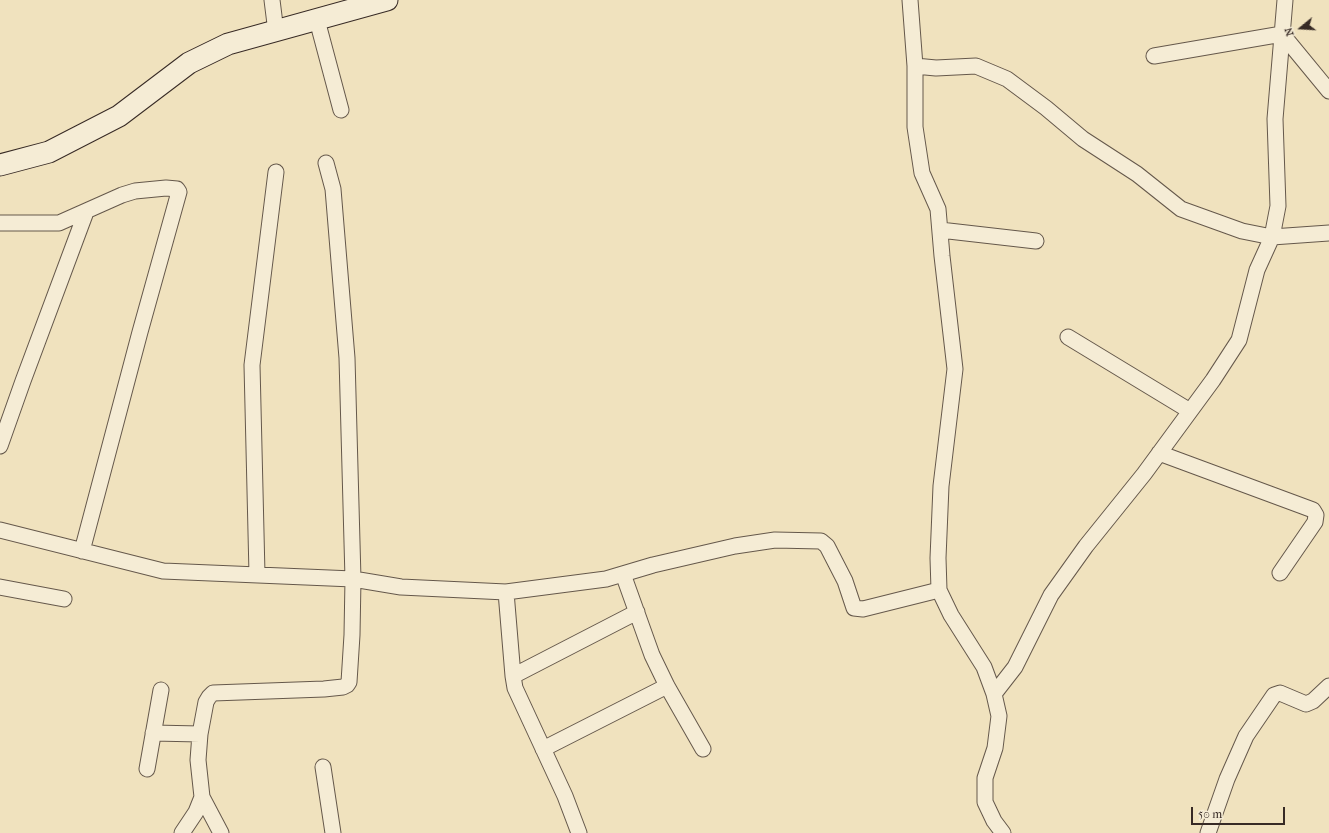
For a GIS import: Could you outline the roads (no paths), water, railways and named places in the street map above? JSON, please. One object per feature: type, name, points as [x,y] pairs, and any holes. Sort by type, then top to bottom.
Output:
[{"type":"street","points":[[272,0],[276,32]]},
{"type":"street","points":[[0,165],[49,152],[119,116],[189,63],[228,44],[276,32],[386,0]]},
{"type":"street","points":[[910,0],[915,66],[915,127],[922,173],[938,209],[955,369],[941,486],[938,558],[939,590],[951,615],[984,667],[994,694],[998,716],[995,748],[985,778],[985,802],[994,821],[1003,833]]},
{"type":"street","points":[[994,694],[1015,667],[1051,595],[1086,546],[1190,412],[1239,340],[1257,270],[1272,237],[1278,206],[1276,119],[1285,0]]},
{"type":"street","points":[[316,20],[341,110]]},
{"type":"street","points":[[1154,56],[1282,34]]},
{"type":"street","points":[[1282,34],[1329,91]]},
{"type":"street","points":[[915,66],[936,68],[976,66],[1007,79],[1046,108],[1083,139],[1137,174],[1181,208],[1242,231],[1272,237],[1329,233]]},
{"type":"street","points":[[221,833],[202,797],[198,760],[200,734],[208,697],[213,693],[324,689],[347,685],[349,682],[353,579],[347,358],[333,189],[326,163]]},
{"type":"street","points":[[257,574],[252,365],[276,172]]},
{"type":"street","points":[[0,223],[59,223],[122,195],[135,191],[166,188],[177,189],[179,192],[82,551]]},
{"type":"street","points":[[0,446],[25,374],[86,212]]},
{"type":"street","points":[[940,230],[1036,241]]},
{"type":"street","points":[[1068,337],[1190,412]]},
{"type":"street","points":[[1159,453],[1313,510],[1316,514],[1315,522],[1280,574]]},
{"type":"street","points":[[0,530],[163,571],[353,579],[401,587],[506,592],[606,579],[653,565],[735,546],[774,540],[821,541],[827,546],[844,581],[854,608],[862,609],[939,590]]},
{"type":"street","points":[[623,574],[652,655],[667,686],[703,749]]},
{"type":"street","points":[[0,587],[64,599]]},
{"type":"street","points":[[506,592],[515,688],[565,796],[579,833]]},
{"type":"street","points":[[513,676],[637,612]]},
{"type":"street","points":[[543,749],[667,686]]},
{"type":"street","points":[[1208,833],[1227,780],[1246,736],[1274,695],[1280,693],[1306,704],[1313,701],[1329,686]]},
{"type":"street","points":[[147,769],[161,690]]},
{"type":"street","points":[[153,733],[200,734]]},
{"type":"street","points":[[323,767],[333,833]]},
{"type":"street","points":[[182,833],[196,812],[202,797]]}]
